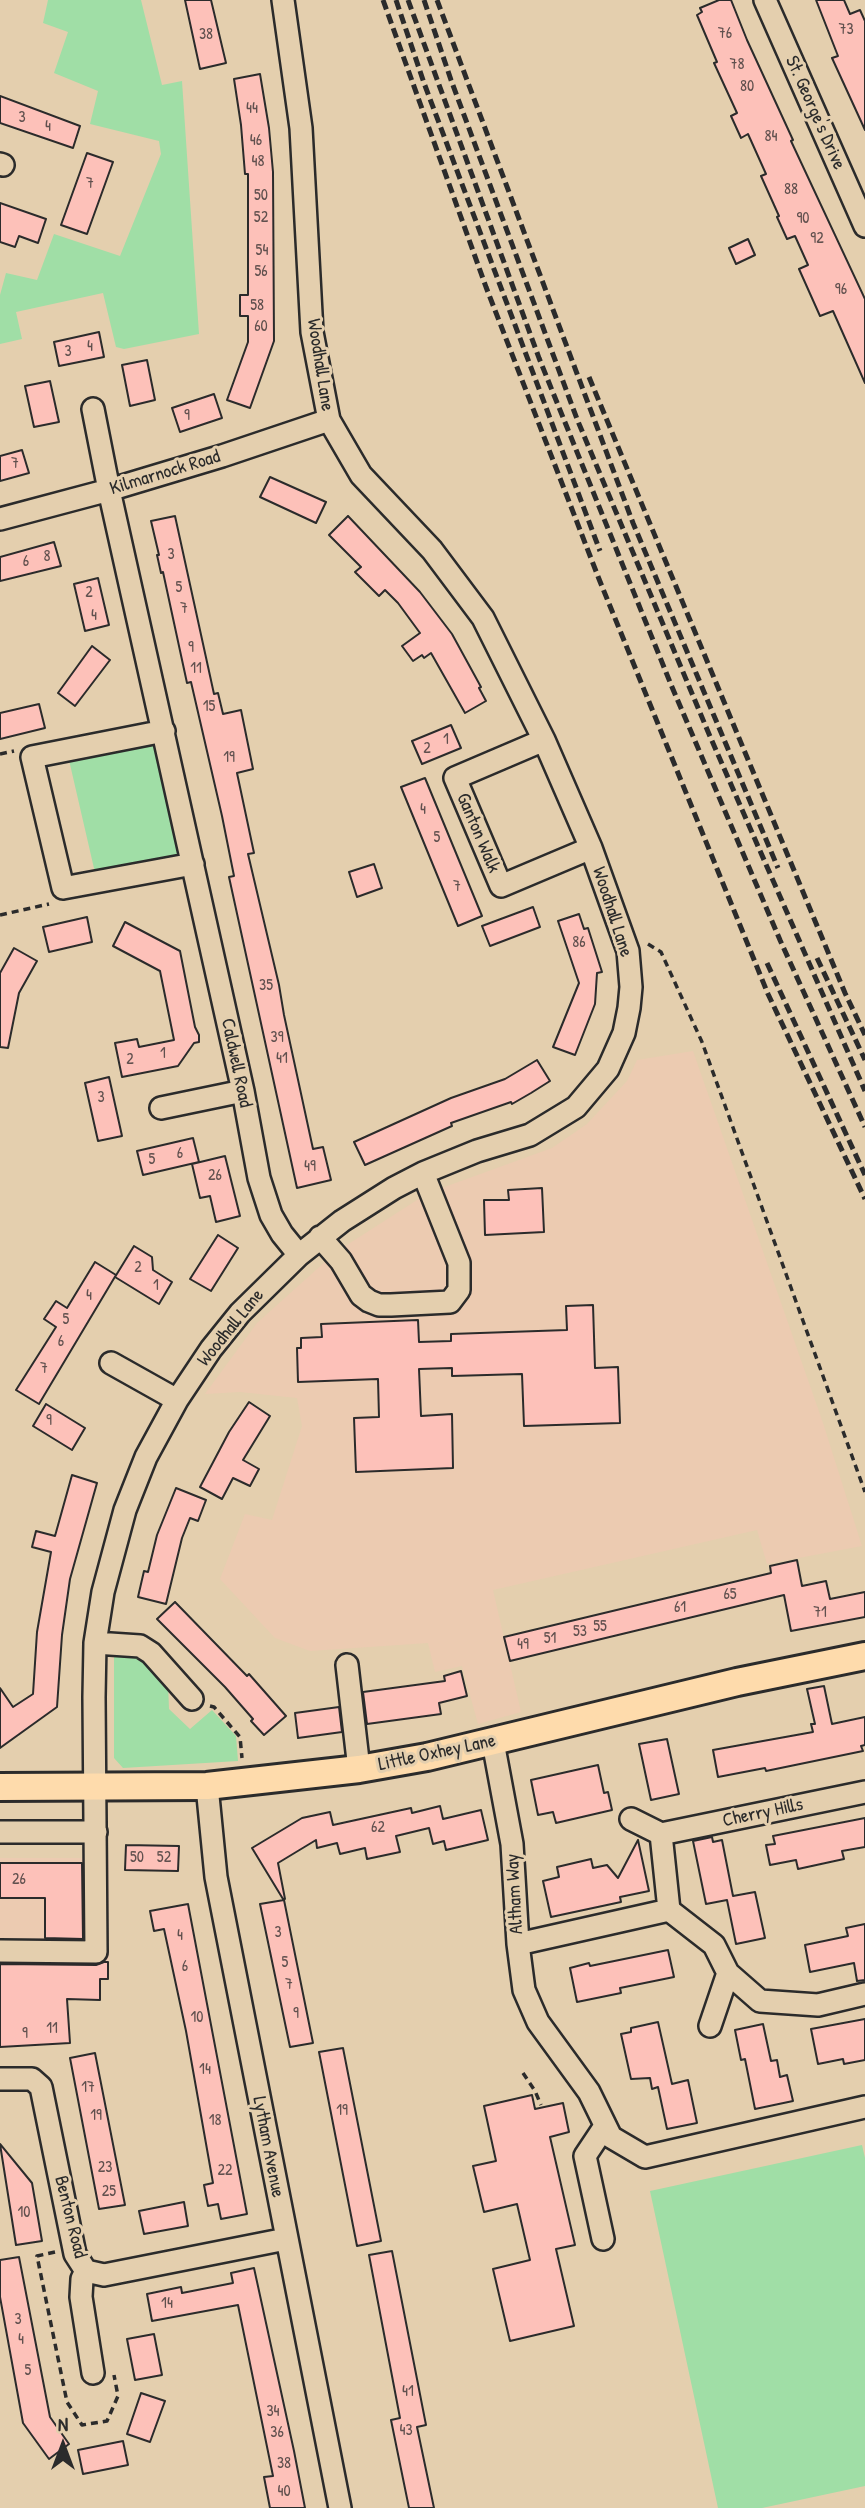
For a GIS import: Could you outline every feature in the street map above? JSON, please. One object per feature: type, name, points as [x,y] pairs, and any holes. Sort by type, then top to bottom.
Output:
[{"type":"main road","name":"Little Oxhey Lane","points":[[0,1787],[207,1786],[359,1769],[427,1757],[737,1682],[865,1656]]},
{"type":"street","name":"Woodhall Lane","points":[[0,1951],[96,1952],[96,1643],[103,1592],[125,1510],[146,1457],[177,1400],[211,1349],[240,1313],[299,1255],[370,1202],[423,1173],[467,1155],[530,1135],[576,1107],[608,1069],[618,1050],[629,1008],[631,987],[628,951],[592,848],[544,740],[483,618],[432,550],[360,475],[329,420],[312,332],[301,128],[283,0]]},
{"type":"street","name":"St. George's Drive","points":[[765,0],[865,226]]},
{"type":"street","name":"Caldwell Road","points":[[93,409],[243,1091],[264,1198],[282,1234],[299,1255]]},
{"type":"street","name":"Kilmarnock Road","points":[[0,519],[222,456],[329,420]]},
{"type":"street","points":[[164,731],[32,757],[62,888],[193,864]]},
{"type":"street","name":"Ganton Walk","points":[[544,740],[455,778],[501,886],[592,848]]},
{"type":"street","points":[[161,1108],[243,1091]]},
{"type":"street","points":[[320,1237],[341,1261],[361,1295],[369,1301],[379,1305],[450,1302],[459,1290],[459,1263],[423,1173]]},
{"type":"street","points":[[111,1363],[177,1400]]},
{"type":"street","points":[[96,1643],[140,1646],[150,1653],[192,1699]]},
{"type":"street","points":[[347,1665],[359,1769]]},
{"type":"street","name":"Altham Way","points":[[493,1742],[512,1844],[518,1944],[524,1990],[538,2022],[590,2092],[611,2137],[645,2157],[865,2107]]},
{"type":"street","name":"Lytham Avenue","points":[[207,1786],[218,1890],[340,2508]]},
{"type":"street","name":"Cherry Hills","points":[[661,1833],[865,1792]]},
{"type":"street","points":[[631,1819],[661,1833],[669,1910],[714,1945],[728,1973],[760,2001],[818,2005],[865,1994]]},
{"type":"street","points":[[0,1832],[96,1832]]},
{"type":"street","points":[[518,1944],[669,1910]]},
{"type":"street","points":[[710,2026],[728,1973]]},
{"type":"street","name":"Benton Road","points":[[0,2080],[32,2079],[41,2087],[75,2254],[86,2271],[104,2275],[286,2239]]},
{"type":"street","points":[[603,2239],[585,2156],[605,2126]]},
{"type":"street","points":[[86,2271],[82,2279],[81,2297],[93,2373]]},
{"type":"path","points":[[0,915],[55,902],[62,888]]},
{"type":"path","points":[[620,924],[661,952],[702,1042],[865,1492]]},
{"type":"path","points":[[192,1699],[214,1707],[240,1737],[243,1766]]},
{"type":"path","points":[[523,2073],[541,2105]]},
{"type":"shaded area","points":[[693,1051],[823,1423],[862,1546],[767,1564],[757,1530],[493,1590],[521,1712],[478,1724],[462,1666],[435,1672],[428,1643],[310,1651],[275,1638],[220,1579],[245,1514],[272,1520],[302,1426],[297,1398],[240,1392],[205,1394],[257,1323],[336,1252],[428,1193],[552,1148],[587,1124],[627,1081],[637,1060]]},
{"type":"shaded area","points":[[0,1858],[109,1858],[109,1979],[0,1979]]},
{"type":"green space","points":[[48,0],[141,0],[162,85],[182,81],[199,334],[124,349],[116,347],[103,293],[16,312],[22,339],[0,344],[0,295],[6,273],[37,280],[54,234],[120,256],[161,154],[159,141],[90,124],[98,91],[54,73],[68,32],[43,23]]},
{"type":"green space","points":[[154,744],[181,861],[96,877],[69,760]]},
{"type":"green space","points":[[135,1652],[168,1683],[169,1709],[190,1729],[212,1710],[236,1736],[238,1761],[123,1768],[114,1758],[114,1653]]},
{"type":"green space","points":[[862,2145],[865,2158],[865,2486],[762,2508],[718,2508],[650,2191]]},
{"type":"building","points":[[185,0],[211,0],[226,63],[200,69]]},
{"type":"building","points":[[719,0],[731,0],[793,140],[791,141],[865,299],[865,383],[833,311],[820,316],[799,269],[808,265],[795,236],[787,239],[761,176],[766,174],[748,134],[741,138],[731,116],[737,113],[714,63],[717,62],[697,15],[702,12],[700,8]]},
{"type":"building","points":[[816,0],[844,0],[850,14],[860,10],[865,21],[865,130],[832,58],[838,56]]},
{"type":"building","points":[[260,74],[273,172],[274,341],[250,408],[227,400],[248,342],[248,316],[240,316],[240,295],[248,295],[248,174],[245,174],[234,79]]},
{"type":"building","points":[[0,96],[80,126],[73,148],[0,123]]},
{"type":"building","points":[[87,153],[113,162],[87,234],[61,225]]},
{"type":"building","points":[[0,203],[46,219],[38,243],[19,236],[15,247],[0,242]]},
{"type":"building","points":[[748,239],[755,255],[736,264],[729,248]]},
{"type":"building","points":[[99,332],[104,357],[59,366],[54,342]]},
{"type":"building","points":[[147,360],[155,400],[130,406],[122,365]]},
{"type":"building","points":[[50,381],[59,422],[34,427],[25,386]]},
{"type":"building","points":[[214,394],[222,418],[180,432],[172,408]]},
{"type":"building","points":[[22,450],[29,473],[0,481],[0,456]]},
{"type":"building","points":[[270,477],[326,502],[316,523],[260,497]]},
{"type":"building","points":[[175,516],[214,694],[218,693],[223,714],[241,710],[253,769],[237,773],[254,853],[248,854],[313,1149],[323,1147],[331,1180],[297,1188],[229,877],[234,876],[222,816],[191,682],[187,683],[157,555],[151,521]]},
{"type":"building","points":[[348,516],[420,592],[452,634],[486,701],[465,713],[431,653],[413,661],[402,646],[420,633],[385,590],[379,596],[355,572],[361,567],[329,535]]},
{"type":"building","points":[[54,542],[61,566],[0,581],[0,557]]},
{"type":"building","points":[[98,578],[109,625],[85,631],[74,584]]},
{"type":"building","points":[[92,646],[110,660],[75,706],[58,693]]},
{"type":"building","points":[[39,704],[45,728],[0,739],[0,713]]},
{"type":"building","points":[[451,725],[461,748],[422,764],[412,741]]},
{"type":"building","points":[[425,778],[482,916],[458,926],[401,787]]},
{"type":"building","points":[[374,864],[382,888],[357,897],[349,872]]},
{"type":"building","points":[[533,907],[540,927],[490,946],[482,926]]},
{"type":"building","points":[[579,914],[584,929],[588,928],[602,972],[597,973],[595,1004],[575,1055],[553,1047],[579,983],[558,921]]},
{"type":"building","points":[[87,917],[92,942],[49,952],[43,927]]},
{"type":"building","points":[[125,922],[180,951],[199,1042],[194,1043],[178,1066],[122,1077],[115,1043],[137,1039],[139,1047],[174,1040],[160,971],[113,946]]},
{"type":"building","points":[[14,948],[37,961],[19,993],[8,1048],[0,1047],[0,973]]},
{"type":"building","points":[[537,1060],[550,1081],[531,1093],[512,1104],[511,1102],[451,1123],[452,1126],[365,1165],[354,1142],[451,1098],[505,1079]]},
{"type":"building","points":[[109,1077],[122,1136],[98,1141],[85,1083]]},
{"type":"building","points":[[193,1138],[199,1162],[143,1175],[137,1151]]},
{"type":"building","points":[[225,1156],[240,1216],[216,1222],[210,1196],[200,1198],[192,1164]]},
{"type":"building","points":[[542,1188],[544,1232],[485,1235],[484,1200],[509,1200],[508,1190]]},
{"type":"building","points":[[218,1235],[238,1248],[211,1291],[190,1279]]},
{"type":"building","points":[[134,1246],[152,1257],[153,1270],[172,1282],[159,1304],[115,1277]]},
{"type":"building","points":[[95,1262],[116,1275],[39,1404],[16,1390],[56,1327],[44,1319],[56,1301],[67,1308]]},
{"type":"building","points":[[593,1305],[595,1368],[618,1367],[620,1423],[524,1426],[522,1374],[452,1376],[452,1368],[419,1369],[421,1416],[452,1414],[453,1468],[356,1472],[354,1418],[379,1417],[378,1379],[298,1382],[297,1348],[301,1348],[301,1338],[322,1337],[321,1324],[418,1320],[419,1342],[451,1341],[451,1334],[567,1330],[566,1306]]},
{"type":"building","points":[[249,1402],[270,1416],[243,1460],[259,1469],[250,1486],[233,1478],[222,1499],[200,1487],[229,1432]]},
{"type":"building","points":[[46,1404],[85,1428],[72,1450],[33,1426]]},
{"type":"building","points":[[72,1475],[97,1483],[70,1579],[62,1635],[57,1707],[0,1748],[0,1688],[13,1707],[33,1694],[37,1632],[51,1552],[32,1547],[36,1531],[55,1536]]},
{"type":"building","points":[[176,1488],[206,1500],[198,1521],[190,1518],[182,1538],[166,1604],[138,1597],[144,1571],[148,1572],[157,1535]]},
{"type":"building","points":[[797,1560],[802,1586],[826,1581],[830,1599],[865,1592],[865,1617],[791,1631],[784,1595],[510,1661],[504,1637],[771,1573],[770,1566]]},
{"type":"building","points":[[175,1602],[247,1676],[249,1674],[286,1716],[264,1735],[225,1687],[157,1619]]},
{"type":"building","points":[[461,1671],[467,1696],[439,1703],[441,1714],[367,1724],[363,1692],[445,1681],[444,1676]]},
{"type":"building","points":[[824,1686],[832,1724],[865,1717],[865,1745],[861,1746],[863,1751],[766,1771],[765,1768],[718,1777],[713,1750],[813,1732],[811,1724],[815,1724],[807,1689]]},
{"type":"building","points":[[339,1707],[342,1732],[298,1738],[295,1713]]},
{"type":"building","points":[[667,1739],[679,1794],[651,1800],[639,1744]]},
{"type":"building","points":[[598,1765],[604,1793],[608,1792],[612,1810],[556,1823],[553,1812],[538,1815],[531,1780]]},
{"type":"building","points":[[440,1806],[443,1819],[481,1810],[488,1840],[446,1850],[444,1841],[433,1844],[429,1828],[396,1836],[400,1852],[367,1859],[365,1848],[340,1854],[337,1843],[317,1848],[316,1840],[278,1863],[285,1899],[252,1848],[302,1818],[330,1812],[333,1825],[411,1808],[412,1813]]},
{"type":"building","points":[[865,1818],[865,1847],[842,1851],[844,1859],[798,1869],[796,1860],[770,1865],[766,1845],[775,1844],[773,1836]]},
{"type":"building","points":[[712,1837],[713,1842],[722,1840],[733,1896],[755,1892],[765,1938],[736,1944],[727,1900],[706,1904],[693,1841]]},
{"type":"building","points":[[638,1840],[649,1891],[620,1897],[621,1902],[551,1917],[543,1881],[559,1877],[557,1867],[591,1859],[593,1868],[607,1865],[618,1878]]},
{"type":"building","points":[[126,1845],[179,1846],[178,1871],[125,1870]]},
{"type":"building","points":[[0,1863],[82,1863],[83,1939],[45,1938],[45,1898],[0,1898]]},
{"type":"building","points":[[284,1900],[313,2043],[290,2047],[260,1904]]},
{"type":"building","points":[[188,1904],[247,2214],[221,2219],[218,2204],[208,2206],[204,2185],[213,2183],[186,2031],[164,1929],[154,1931],[150,1911]]},
{"type":"building","points":[[865,1924],[865,1980],[857,1981],[854,1963],[810,1972],[805,1945],[848,1936],[846,1928]]},
{"type":"building","points":[[668,1950],[674,1977],[620,1988],[621,1993],[577,2002],[570,1968]]},
{"type":"building","points":[[108,1962],[108,1979],[100,1979],[100,2000],[67,1999],[70,2043],[0,2047],[0,1964],[96,1965]]},
{"type":"building","points":[[865,2019],[865,2060],[844,2064],[843,2059],[818,2064],[811,2029]]},
{"type":"building","points":[[658,2022],[672,2084],[688,2080],[697,2123],[667,2129],[658,2087],[652,2089],[650,2078],[631,2079],[621,2034],[631,2032],[631,2028]]},
{"type":"building","points":[[763,2024],[771,2061],[777,2060],[780,2077],[787,2075],[793,2101],[755,2109],[745,2059],[741,2060],[735,2030]]},
{"type":"building","points":[[343,2048],[381,2241],[357,2246],[319,2052]]},
{"type":"building","points":[[95,2053],[125,2205],[99,2209],[70,2058]]},
{"type":"building","points":[[532,2095],[535,2109],[563,2103],[569,2132],[550,2137],[575,2245],[556,2249],[574,2326],[510,2341],[493,2269],[530,2260],[517,2204],[484,2212],[473,2166],[496,2161],[484,2106]]},
{"type":"building","points":[[0,2144],[32,2183],[42,2241],[16,2245]]},
{"type":"building","points":[[184,2202],[188,2226],[144,2234],[139,2211]]},
{"type":"building","points":[[392,2251],[426,2425],[417,2427],[434,2508],[409,2508],[391,2420],[400,2418],[369,2255]]},
{"type":"building","points":[[19,2257],[50,2417],[69,2444],[49,2459],[23,2423],[0,2297],[0,2260]]},
{"type":"building","points":[[254,2268],[305,2508],[270,2508],[264,2477],[273,2476],[238,2305],[152,2321],[147,2294],[181,2287],[182,2293],[233,2283],[231,2273]]},
{"type":"building","points":[[154,2334],[162,2375],[135,2380],[127,2339]]},
{"type":"building","points":[[141,2393],[165,2401],[150,2442],[127,2434]]},
{"type":"building","points":[[123,2441],[128,2465],[83,2474],[78,2450]]},
{"type":"railway","points":[[383,0],[486,287],[599,579],[768,994],[865,1199]]},
{"type":"railway","points":[[396,0],[424,83],[600,551]]},
{"type":"railway","points":[[408,0],[539,358],[672,687],[780,940],[865,1127]]},
{"type":"railway","points":[[424,0],[577,419],[709,734],[865,1091]]},
{"type":"railway","points":[[437,0],[633,523],[778,868]]},
{"type":"railway","points":[[589,377],[845,993],[865,1035]]},
{"type":"railway","points":[[817,958],[865,1060]]},
{"type":"railway","points":[[767,963],[865,1175]]}]
